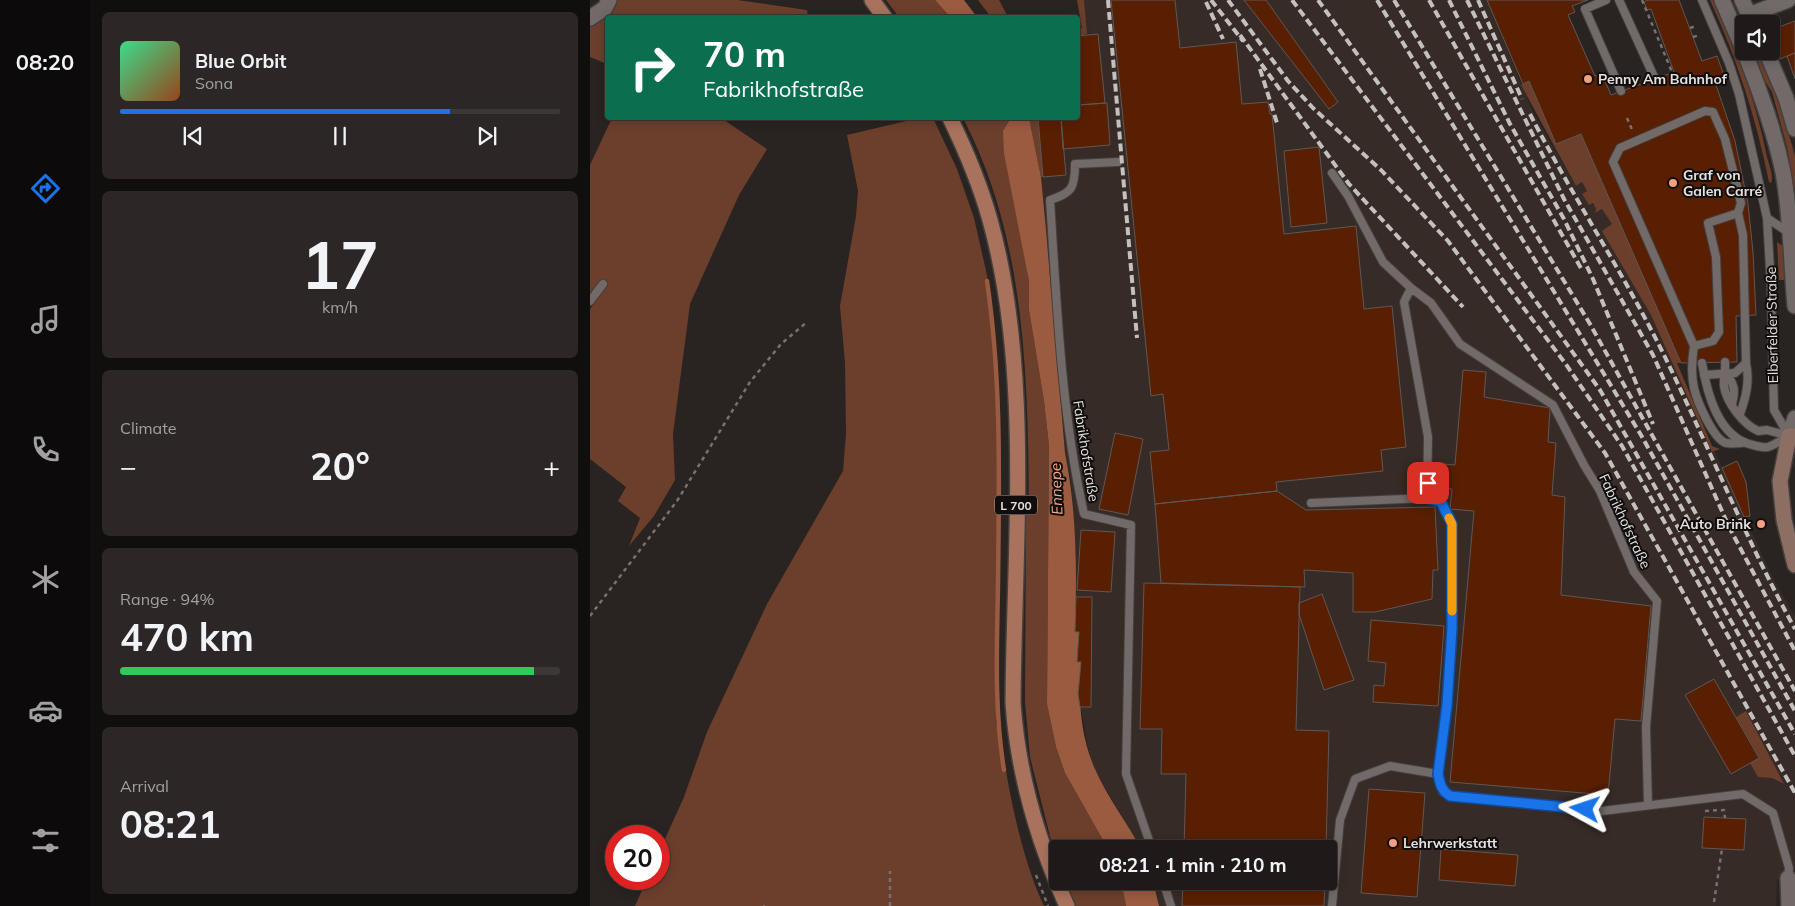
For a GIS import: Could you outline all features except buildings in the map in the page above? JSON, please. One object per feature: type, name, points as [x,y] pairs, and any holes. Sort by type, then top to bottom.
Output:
[{"type":"main road","points":[[872,0],[883,15]]},
{"type":"main road","name":"L 700","points":[[951,120],[976,175],[990,221],[1006,304],[1017,428],[1015,731],[1024,783],[1034,823],[1045,857],[1067,906]]},
{"type":"main road","points":[[1793,440],[1780,481],[1784,520],[1795,565]]},
{"type":"street","points":[[590,18],[605,8],[609,0]]},
{"type":"street","name":"Elberfelder Straße","points":[[1722,0],[1735,30]]},
{"type":"street","points":[[1742,0],[1749,15]]},
{"type":"street","points":[[1759,15],[1788,0]]},
{"type":"street","name":"Elberfelder Straße","points":[[1747,60],[1771,123],[1782,172],[1793,233],[1795,306]]},
{"type":"street","points":[[1770,60],[1786,98],[1795,129]]},
{"type":"street","points":[[1793,440],[1795,418]]},
{"type":"street","points":[[1788,878],[1789,906]]},
{"type":"lane","points":[[1606,0],[1585,10],[1621,91]]},
{"type":"lane","points":[[1619,0],[1655,79]]},
{"type":"lane","name":"Elberfelder Straße","points":[[1702,0],[1729,63],[1739,94],[1766,218],[1771,286],[1774,410],[1793,440]]},
{"type":"lane","points":[[1740,414],[1746,396],[1749,374],[1746,363],[1743,235],[1738,213],[1742,203],[1725,139],[1713,112],[1705,111],[1620,148],[1614,155],[1613,162],[1694,346],[1692,363],[1694,388],[1716,437],[1726,443],[1742,443],[1768,447],[1793,440]]},
{"type":"lane","name":"Fabrikhofstraße","points":[[1118,162],[1075,164],[1075,182],[1066,195],[1050,200],[1066,416],[1071,457],[1084,514],[1131,525],[1126,774],[1149,840]]},
{"type":"lane","name":"Fabrikhofstraße","points":[[1332,173],[1348,196],[1383,262],[1411,288],[1431,303],[1460,344],[1553,405],[1584,465],[1600,491],[1634,572],[1657,601],[1646,727],[1648,805]]},
{"type":"lane","points":[[1694,346],[1713,341],[1719,332],[1716,257],[1708,223],[1738,213]]},
{"type":"lane","points":[[1766,218],[1793,233]]},
{"type":"lane","points":[[590,301],[604,284]]},
{"type":"lane","points":[[1411,288],[1404,302],[1428,436],[1427,498]]},
{"type":"lane","points":[[1725,362],[1726,373],[1723,383],[1726,397],[1749,427],[1758,431],[1767,430],[1793,440]]},
{"type":"lane","points":[[1702,363],[1704,375],[1718,416],[1727,429],[1742,443]]},
{"type":"lane","points":[[1704,375],[1740,371],[1746,363]]},
{"type":"lane","points":[[1311,503],[1427,498],[1441,502],[1452,524],[1452,628],[1447,705],[1438,774],[1443,792],[1450,796],[1602,811],[1742,794],[1762,804],[1773,813],[1789,868],[1788,878]]},
{"type":"lane","points":[[1332,906],[1340,820],[1355,779],[1390,766],[1438,774]]},
{"type":"lane","points":[[1166,890],[1172,906]]},
{"type":"path","points":[[1642,0],[1664,48],[1672,72]]},
{"type":"path","points":[[1690,28],[1696,26]]},
{"type":"path","points":[[1693,37],[1700,35]]},
{"type":"path","points":[[590,616],[677,501],[750,382],[781,344],[807,322]]},
{"type":"path","points":[[1714,902],[1722,849]]},
{"type":"path","points":[[890,871],[890,906]]},
{"type":"path","points":[[1038,881],[1048,906]]},
{"type":"shaded area","points":[[618,0],[737,0],[807,10],[808,15],[608,15]]},
{"type":"shaded area","points":[[886,0],[935,0],[948,15],[897,15]]},
{"type":"shaded area","points":[[978,0],[999,0],[1007,15],[989,15]]},
{"type":"shaded area","points":[[1077,0],[1487,0],[1532,110],[1576,186],[1582,182],[1587,191],[1582,194],[1590,205],[1592,203],[1596,209],[1602,209],[1612,224],[1603,231],[1651,315],[1712,452],[1715,451],[1771,574],[1795,617],[1795,877],[1777,880],[1776,906],[1159,906],[1155,890],[1337,890],[1337,840],[1136,840],[1099,778],[1090,757],[1078,694],[1080,662],[1077,662],[1079,632],[1075,632],[1076,550],[1071,482],[1065,453],[1041,177],[1029,120],[1080,120],[1080,28],[1082,28]],"holes":[[[1746,712],[1783,784],[1772,778],[1736,717]]]},
{"type":"shaded area","points":[[1077,0],[1084,0],[1087,34],[1080,36],[1080,28],[1082,28]]},
{"type":"shaded area","points":[[1710,0],[1714,0],[1723,19],[1735,49],[1735,60],[1739,60],[1745,77],[1771,170],[1771,183],[1769,182],[1745,89],[1729,44]]},
{"type":"shaded area","points":[[604,18],[605,63],[590,57],[590,25]]},
{"type":"shaded area","points":[[1755,60],[1762,60],[1776,95],[1792,145],[1795,156],[1795,192],[1787,147],[1772,92],[1759,72]]},
{"type":"shaded area","points":[[1529,81],[1556,143],[1581,134],[1681,363],[1677,363],[1712,446],[1720,449],[1712,452],[1651,315],[1602,231],[1612,224],[1602,209],[1595,213],[1596,209],[1593,203],[1589,205],[1582,194],[1587,191],[1582,182],[1576,186],[1521,85]]},
{"type":"shaded area","points":[[611,120],[724,120],[767,149],[739,195],[690,304],[673,434],[675,480],[654,516],[629,546],[640,518],[618,501],[626,487],[590,459],[590,309],[608,285],[601,280],[590,294],[590,165]]},
{"type":"shaded area","points":[[911,120],[934,120],[957,169],[974,218],[987,275],[998,398],[996,721],[1003,772],[1006,771],[1016,822],[1031,875],[1044,906],[635,906],[642,890],[670,890],[670,828],[684,797],[707,732],[767,604],[843,471],[846,434],[845,363],[840,306],[856,216],[858,191],[847,135]]},
{"type":"shaded area","points":[[964,120],[1011,120],[1017,209],[1029,281],[1029,310],[1044,401],[1049,446],[1047,703],[1056,747],[1065,773],[1103,840],[1051,840],[1030,757],[1025,702],[1026,515],[1029,511],[1027,410],[1019,310],[1011,260],[1000,212],[984,164]]},
{"type":"shaded area","points":[[1029,120],[1038,120],[1043,177],[1041,177]]},
{"type":"shaded area","points":[[1777,242],[1783,246],[1785,280],[1779,280]]},
{"type":"shaded area","points":[[1746,711],[1784,784],[1772,778],[1758,777],[1750,763],[1759,757],[1736,717]]},
{"type":"shaded area","points":[[1069,890],[1123,890],[1126,906],[1076,906]]},
{"type":"water","points":[[935,0],[964,0],[975,15],[948,15]]},
{"type":"water","name":"Ennepe","points":[[1010,120],[1029,120],[1041,177],[1065,453],[1072,497],[1076,565],[1075,632],[1079,632],[1077,662],[1081,662],[1080,703],[1083,730],[1090,756],[1100,779],[1136,840],[1103,840],[1065,773],[1056,747],[1047,704],[1049,446],[1044,401],[1029,310],[1029,281],[1004,153],[1003,131]]},
{"type":"water","points":[[1123,890],[1155,890],[1159,906],[1126,906]]},
{"type":"waterway","points":[[987,281],[992,319],[997,395],[999,470],[997,678],[1004,770]]},
{"type":"railway","points":[[1108,0],[1137,338]]},
{"type":"railway","points":[[1211,0],[1243,41]]},
{"type":"railway","points":[[1228,0],[1288,81],[1313,108],[1381,170],[1448,241],[1605,453],[1795,793]]},
{"type":"railway","points":[[1292,0],[1565,363],[1622,446],[1795,756]]},
{"type":"railway","points":[[1318,0],[1600,390],[1795,734]]},
{"type":"railway","points":[[1377,0],[1641,435],[1795,711]]},
{"type":"railway","points":[[1394,0],[1590,324],[1795,691]]},
{"type":"railway","points":[[1429,0],[1582,270]]},
{"type":"railway","points":[[1449,0],[1510,124],[1564,219],[1593,279],[1653,424]]},
{"type":"railway","points":[[1467,0],[1564,199],[1653,355],[1729,527],[1795,651]]},
{"type":"railway","points":[[1478,0],[1522,99]]},
{"type":"railway","points":[[1206,2],[1223,39]]},
{"type":"railway","points":[[1240,35],[1349,184],[1463,307]]},
{"type":"railway","points":[[1260,69],[1277,123]]},
{"type":"railway","points":[[1530,114],[1646,319],[1759,560],[1795,629]]},
{"type":"slow traffic","points":[[1449,518],[1452,524],[1452,611]]},
{"type":"place","name":"Penny Am Bahnhof","points":[[1588,79]]},
{"type":"place","name":"Graf von Galen Carré","points":[[1673,183]]},
{"type":"place","name":"Auto Brink","points":[[1761,524]]},
{"type":"place","name":"Lehrwerkstatt","points":[[1393,843]]},
{"type":"route","points":[[1428,483],[1427,498],[1441,502],[1452,524],[1452,628],[1447,705],[1438,774],[1443,792],[1450,796],[1585,809]]}]
